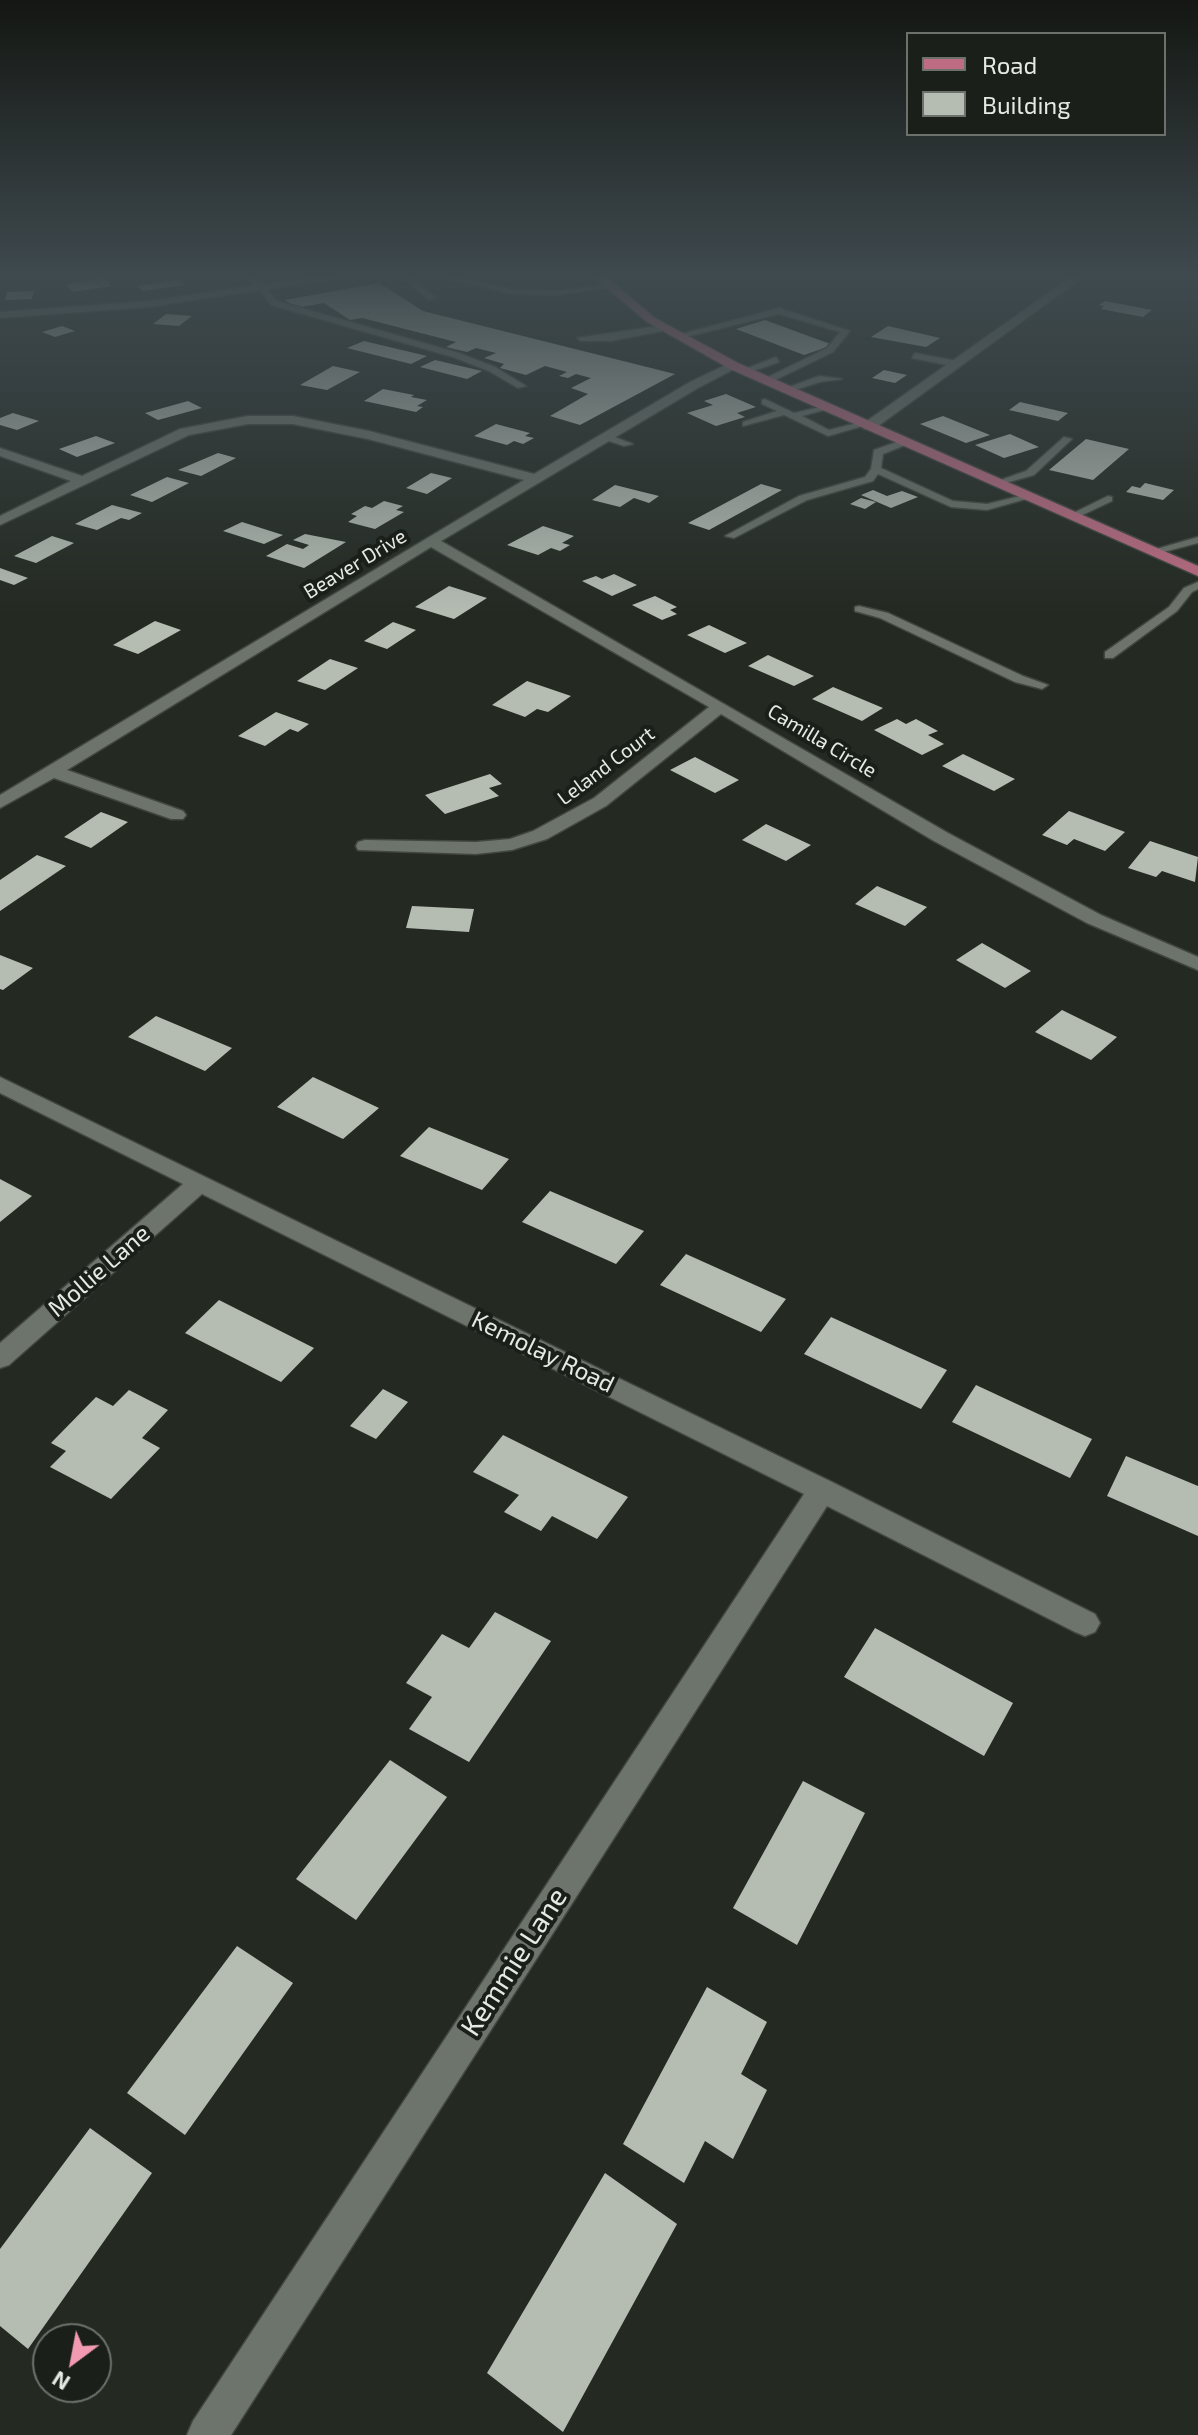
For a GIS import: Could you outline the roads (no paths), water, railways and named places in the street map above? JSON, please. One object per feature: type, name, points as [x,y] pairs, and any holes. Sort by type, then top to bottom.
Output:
[{"type":"main road","points":[[784,389],[1198,572]]},
{"type":"street","name":"Beaver Drive","points":[[0,803],[688,389]]},
{"type":"street","points":[[867,425],[921,389]]},
{"type":"street","points":[[0,521],[185,432],[248,420],[293,420],[369,435],[537,479]]},
{"type":"street","points":[[0,452],[83,481]]},
{"type":"street","name":"Camilla Circle","points":[[431,541],[941,837],[1094,919],[1198,964]]},
{"type":"street","name":"Leland Court","points":[[365,846],[476,848],[512,844],[540,835],[600,802],[720,706]]},
{"type":"street","points":[[53,771],[177,815]]},
{"type":"street","name":"Kemolay Road","points":[[0,1084],[1085,1623]]},
{"type":"street","name":"Mollie Lane","points":[[0,1358],[199,1183]]},
{"type":"street","name":"Kemmie Lane","points":[[207,2435],[822,1490]]},
{"type":"lane","points":[[798,389],[765,402],[828,433],[867,425]]},
{"type":"lane","points":[[746,424],[825,407]]},
{"type":"lane","points":[[606,437],[628,444]]},
{"type":"lane","points":[[999,484],[1030,473],[1067,439]]},
{"type":"lane","points":[[730,536],[803,498],[869,479],[876,469],[878,452],[905,442]]},
{"type":"lane","points":[[876,469],[951,504],[987,507],[1028,497]]},
{"type":"lane","points":[[1072,516],[1108,499]]},
{"type":"lane","points":[[951,504],[951,512],[960,520]]},
{"type":"lane","points":[[1152,552],[1198,540]]},
{"type":"lane","points":[[1109,655],[1173,609],[1188,590],[1198,585]]},
{"type":"lane","points":[[859,609],[884,615],[1019,679],[1042,685]]}]
